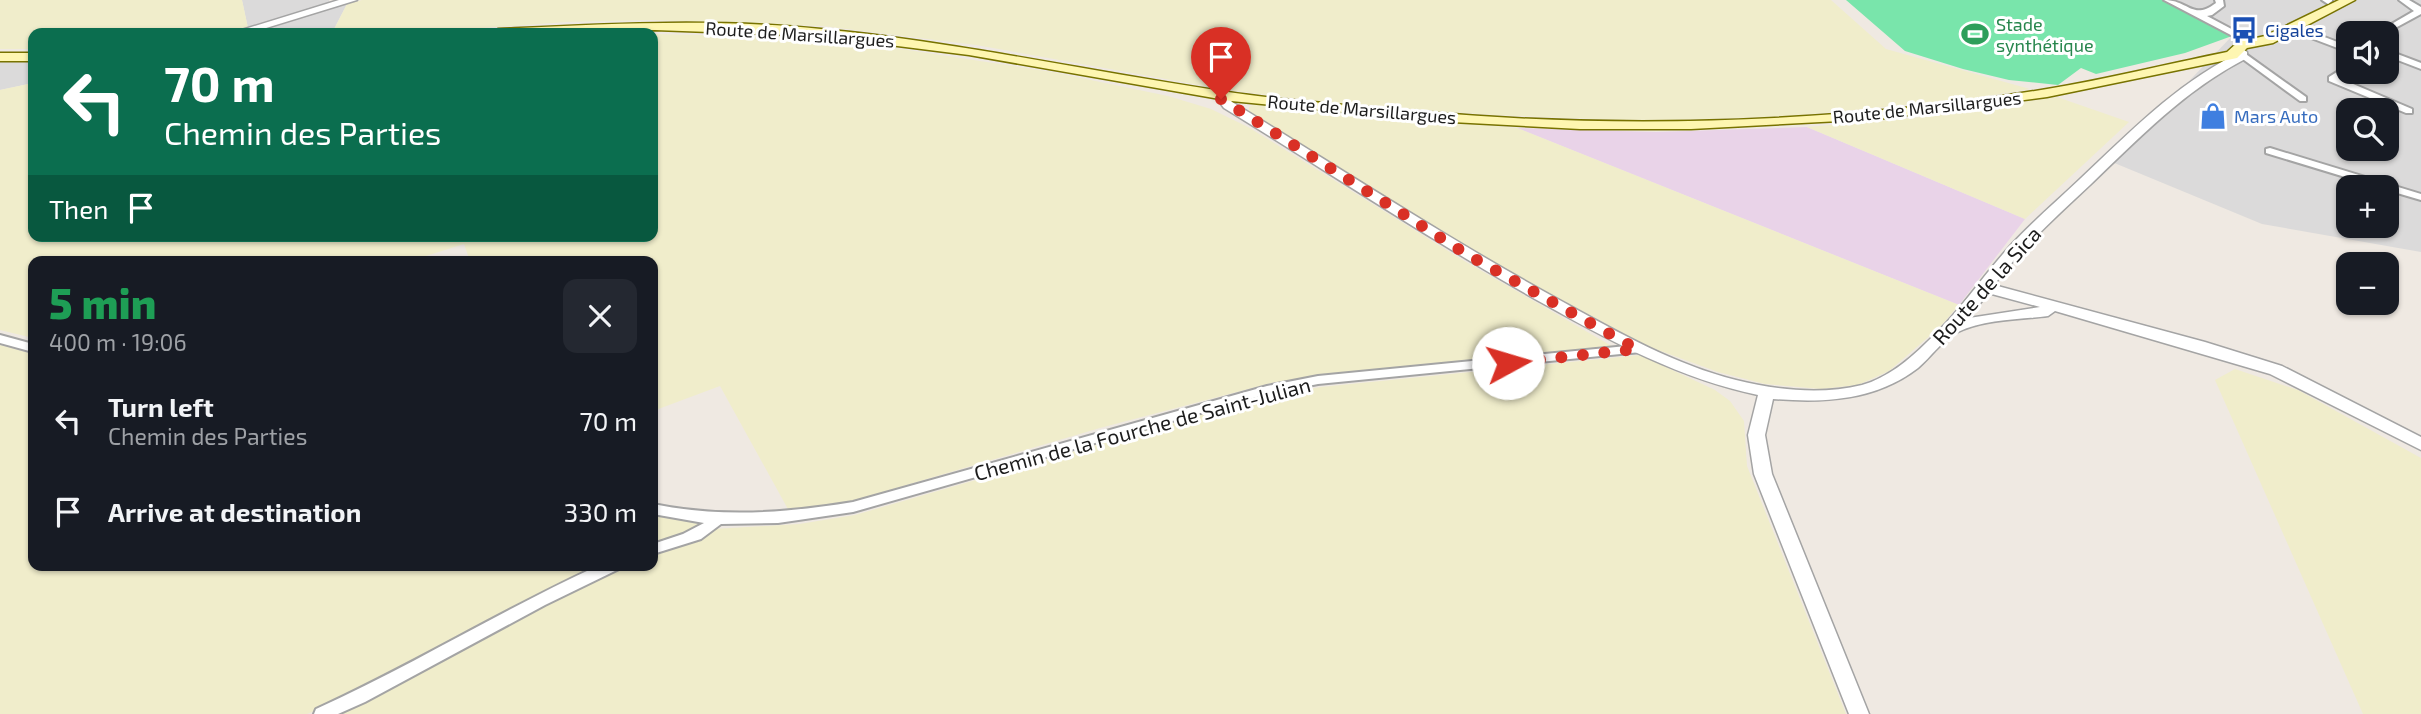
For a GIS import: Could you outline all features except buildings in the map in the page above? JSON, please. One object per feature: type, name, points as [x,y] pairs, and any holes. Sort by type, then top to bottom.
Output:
[{"type":"main road","name":"Route de Marsillargues","points":[[610,28],[655,26],[818,32],[969,51],[1221,96],[1356,111],[1497,121],[1691,125],[1878,115],[2085,86],[2232,55],[2244,47],[2268,40],[2287,26],[2335,1]]},
{"type":"main road","points":[[0,57],[28,57]]},
{"type":"street","points":[[255,28],[351,0]]},
{"type":"street","points":[[2168,0],[2199,15],[2244,47],[2303,99]]},
{"type":"street","points":[[2199,15],[2209,13],[2221,4],[2220,0]]},
{"type":"street","points":[[2399,22],[2420,10],[2403,0]]},
{"type":"street","points":[[2287,26],[2336,46]]},
{"type":"street","name":"Route de la Sica","points":[[1221,96],[1228,105],[1456,248],[1637,349],[1718,380],[1766,390],[1821,394],[1858,391],[1898,376],[1950,329],[2015,248],[2151,115],[2244,47]]},
{"type":"street","points":[[2399,58],[2421,66]]},
{"type":"street","points":[[2343,84],[2407,113],[2409,111]]},
{"type":"street","points":[[2270,151],[2421,197]]},
{"type":"street","points":[[1984,288],[2199,346],[2276,370],[2421,444]]},
{"type":"street","points":[[1950,329],[1977,320],[2038,311],[2071,313]]},
{"type":"street","points":[[0,339],[28,347]]},
{"type":"street","name":"Chemin de la Fourche de Saint-Julian","points":[[658,510],[717,519],[760,520],[853,508],[1267,390],[1318,380],[1637,349]]},
{"type":"street","points":[[1766,390],[1766,400],[1757,429],[1756,451],[1770,494],[1858,714]]},
{"type":"street","points":[[658,547],[698,535],[717,519]]},
{"type":"street","points":[[321,714],[355,700],[524,607],[601,571]]},
{"type":"shaded area","points":[[0,0],[242,0],[248,28],[28,28],[28,49],[0,49]]},
{"type":"shaded area","points":[[242,0],[329,0],[330,4],[248,28]]},
{"type":"shaded area","points":[[362,0],[1831,0],[1886,49],[2030,89],[1976,98],[1793,116],[1644,121],[1494,115],[1358,106],[1227,90],[976,45],[822,26],[650,20],[483,28],[335,28],[347,4]]},
{"type":"shaded area","points":[[2163,0],[2421,0],[2421,252],[2342,238],[2399,238],[2399,175],[2336,175],[2336,237],[2262,224],[2112,162],[2232,36]]},
{"type":"shaded area","points":[[347,4],[335,28],[267,28]]},
{"type":"shaded area","points":[[658,34],[783,37],[875,45],[1052,72],[1168,96],[1211,109],[1248,127],[1466,262],[1617,349],[1275,382],[1100,428],[852,501],[789,511],[720,386],[658,409],[658,256],[468,256],[464,244],[426,256],[28,256],[28,337],[0,330],[0,90],[28,84],[28,242],[658,242]]},
{"type":"shaded area","points":[[28,61],[28,84],[0,90],[0,62]]},
{"type":"shaded area","points":[[2057,97],[2129,122],[2025,219],[1807,127],[1913,118]]},
{"type":"shaded area","points":[[1255,104],[1517,128],[1959,305],[1940,327],[1889,371],[1858,385],[1821,389],[1765,384],[1718,372],[1647,346],[1472,251],[1363,186],[1249,112],[1249,107]]},
{"type":"shaded area","points":[[1807,127],[2025,219],[1959,305],[1517,128],[1656,132]]},
{"type":"shaded area","points":[[0,345],[28,353],[28,571],[590,571],[521,603],[353,695],[307,714],[0,714]]},
{"type":"shaded area","points":[[1640,355],[1715,390],[1730,401],[1744,421],[1747,466],[1846,714],[331,714],[611,571],[658,571],[658,551],[699,538],[714,529],[799,524],[855,515],[1206,413],[1270,396],[1321,387]]},
{"type":"shaded area","points":[[2235,369],[2298,390],[2421,458],[2421,714],[2363,714],[2215,380]]},
{"type":"shaded area","points":[[658,515],[703,524],[696,532],[658,543]]},
{"type":"green space","points":[[1846,0],[2163,0],[2232,36],[2185,53],[2096,74],[2081,68],[2058,85],[2009,80],[1905,51]]},
{"type":"place","name":"Cigales","points":[[2244,30]]},
{"type":"place","name":"Stade synthétique","points":[[1975,34]]},
{"type":"place","name":"Mars Auto","points":[[2213,116]]},
{"type":"route","points":[[1221,99],[1468,255],[1637,349],[1508,363]]}]
